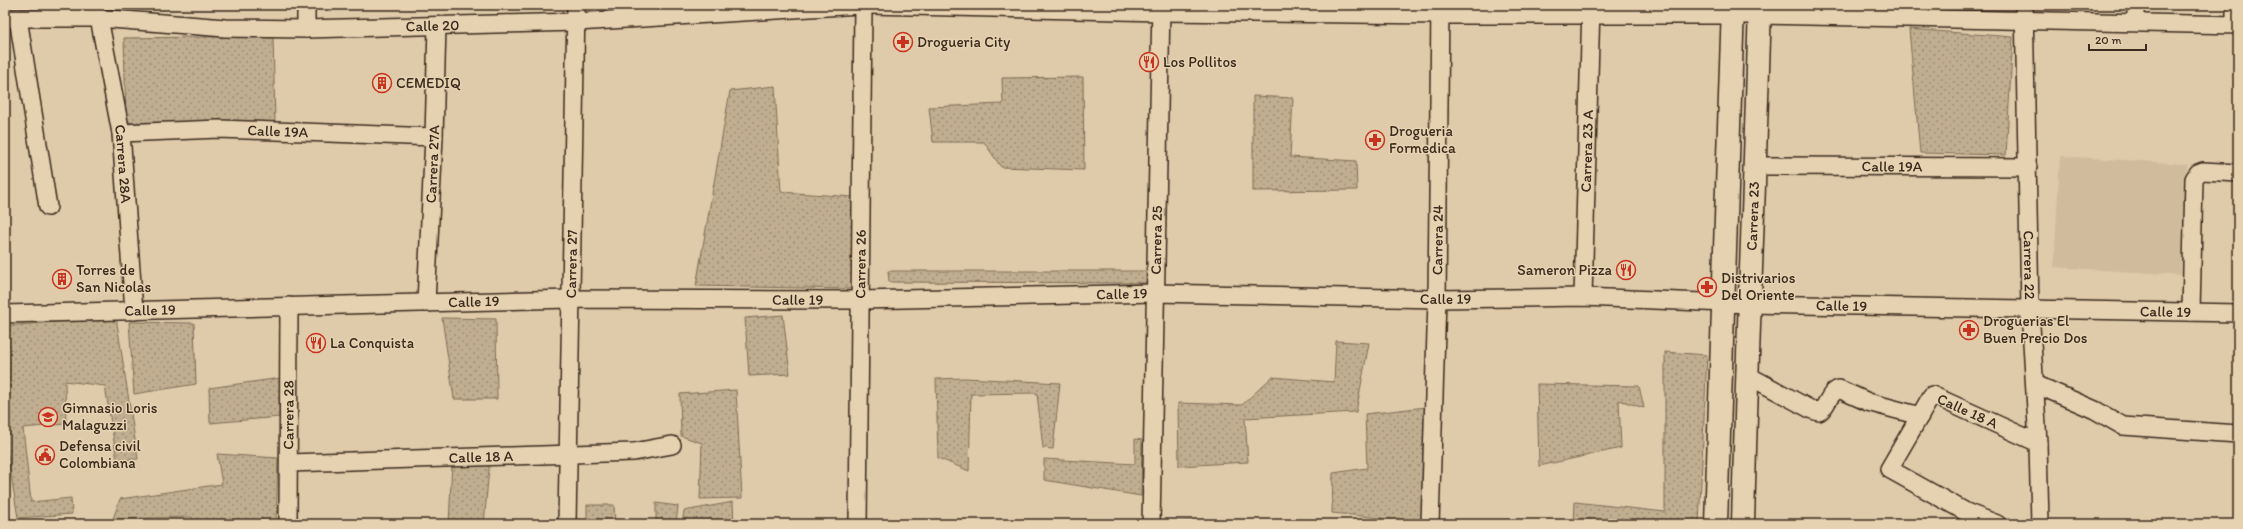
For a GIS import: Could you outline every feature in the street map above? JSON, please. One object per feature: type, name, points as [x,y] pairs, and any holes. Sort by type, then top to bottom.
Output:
[{"type":"street","points":[[306,5],[306,29]]},
{"type":"street","name":"Carrera 27","points":[[567,524],[576,5]]},
{"type":"street","name":"Calle 20","points":[[12,18],[99,18],[225,28],[306,29],[576,22],[862,5]]},
{"type":"street","name":"Carrera 26","points":[[858,524],[861,300],[862,5]]},
{"type":"street","points":[[870,5],[1161,9],[1759,10],[2136,13],[2236,25],[2235,5]]},
{"type":"street","name":"Carrera 25","points":[[1151,524],[1161,9]]},
{"type":"street","name":"Carrera 24","points":[[1430,524],[1437,299],[1440,10]]},
{"type":"street","name":"Carrera 23 A","points":[[1583,297],[1590,10]]},
{"type":"street","name":"Carrera 23","points":[[1716,524],[1733,10]]},
{"type":"street","name":"Carrera 23","points":[[1743,524],[1747,375],[1756,166],[1759,10]]},
{"type":"street","name":"Carrera 22","points":[[2024,12],[2030,309],[2038,442],[2040,524]]},
{"type":"street","points":[[12,18],[48,206]]},
{"type":"street","name":"Carrera 28A","points":[[99,18],[121,133],[134,311]]},
{"type":"street","name":"Carrera 27A","points":[[426,303],[434,137],[436,26]]},
{"type":"street","name":"Calle 19A","points":[[121,133],[219,129],[434,137]]},
{"type":"street","name":"Calle 19A","points":[[1756,166],[2028,167]]},
{"type":"street","points":[[2191,312],[2194,179],[2198,173],[2203,171],[2238,173]]},
{"type":"street","name":"Calle 19","points":[[5,314],[570,300],[861,300],[1155,293],[1437,299],[1583,297],[1750,304],[2238,313]]},
{"type":"street","name":"Carrera 28","points":[[288,524],[289,306]]},
{"type":"street","points":[[1747,375],[1812,410],[1819,412],[1823,409],[1831,394],[1839,389],[1868,402],[1920,416]]},
{"type":"street","points":[[2034,384],[2095,410],[2123,426],[2238,434]]},
{"type":"street","name":"Calle 18 A","points":[[1997,524],[1966,512],[1889,469],[1932,395],[2038,442]]},
{"type":"street","name":"Calle 18 A","points":[[289,463],[634,452],[672,445]]},
{"type":"shaded area","points":[[1909,29],[2013,37],[2006,155],[1920,153]]},
{"type":"shaded area","points":[[273,36],[275,122],[126,123],[124,38]]},
{"type":"shaded area","points":[[1083,77],[1084,170],[1001,167],[984,142],[933,142],[929,107],[1003,104],[1002,78]]},
{"type":"shaded area","points":[[775,86],[781,192],[854,197],[855,289],[696,286],[730,91]]},
{"type":"shaded area","points":[[1253,96],[1293,98],[1290,157],[1356,161],[1357,190],[1253,191]]},
{"type":"shaded area","points":[[2060,156],[2187,164],[2181,275],[2054,267]]},
{"type":"shaded area","points":[[888,271],[1153,271],[1156,283],[889,282]]},
{"type":"shaded area","points":[[783,315],[790,374],[749,376],[745,318]]},
{"type":"shaded area","points":[[116,317],[138,459],[117,460],[105,386],[65,381],[66,424],[23,428],[31,502],[71,498],[72,514],[18,518],[5,438],[5,326]]},
{"type":"shaded area","points":[[442,318],[496,319],[497,399],[454,399]]},
{"type":"shaded area","points":[[129,322],[194,323],[196,384],[134,394]]},
{"type":"shaded area","points":[[1336,341],[1369,343],[1356,412],[1245,418],[1248,462],[1179,466],[1178,403],[1242,405],[1272,377],[1334,382]]},
{"type":"shaded area","points":[[1665,352],[1707,355],[1699,524],[1574,524],[1575,502],[1665,512]]},
{"type":"shaded area","points":[[281,378],[280,417],[210,423],[209,388]]},
{"type":"shaded area","points":[[965,378],[1060,383],[1053,449],[1043,448],[1037,393],[971,394],[969,471],[938,458],[936,379]]},
{"type":"shaded area","points":[[1537,384],[1639,386],[1644,408],[1619,400],[1621,448],[1539,466]]},
{"type":"shaded area","points":[[736,390],[742,498],[700,499],[702,443],[681,436],[680,394]]},
{"type":"shaded area","points":[[1426,407],[1423,524],[1381,524],[1381,518],[1332,513],[1333,473],[1367,468],[1365,414]]},
{"type":"shaded area","points":[[1135,439],[1142,440],[1141,496],[1044,480],[1044,459],[1135,464]]},
{"type":"shaded area","points":[[217,454],[278,458],[276,524],[193,524],[192,517],[113,519],[120,499],[222,484]]},
{"type":"shaded area","points":[[490,457],[484,524],[449,524],[452,462]]},
{"type":"shaded area","points":[[733,502],[734,524],[682,524],[684,511]]},
{"type":"shaded area","points":[[656,503],[678,506],[676,524],[656,524]]},
{"type":"shaded area","points":[[587,505],[614,505],[615,524],[587,524]]},
{"type":"shaded area","points":[[1223,520],[1223,524],[1176,524],[1175,521]]},
{"type":"place","name":"Drogueria City","points":[[903,42]]},
{"type":"place","name":"Los Pollitos","points":[[1149,62]]},
{"type":"place","name":"CEMEDIQ","points":[[382,83]]},
{"type":"place","name":"Drogueria Formedica","points":[[1375,140]]},
{"type":"place","name":"Sameron Pizza","points":[[1626,270]]},
{"type":"place","name":"Torres de San Nicolas","points":[[62,279]]},
{"type":"place","name":"Distrivarios Del Oriente","points":[[1707,287]]},
{"type":"place","name":"Droguerias El Buen Precio Dos","points":[[1969,330]]},
{"type":"place","name":"La Conquista","points":[[316,343]]},
{"type":"place","name":"Gimnasio Loris Malaguzzi","points":[[48,417]]},
{"type":"place","name":"Defensa civil Colombiana","points":[[45,455]]}]
